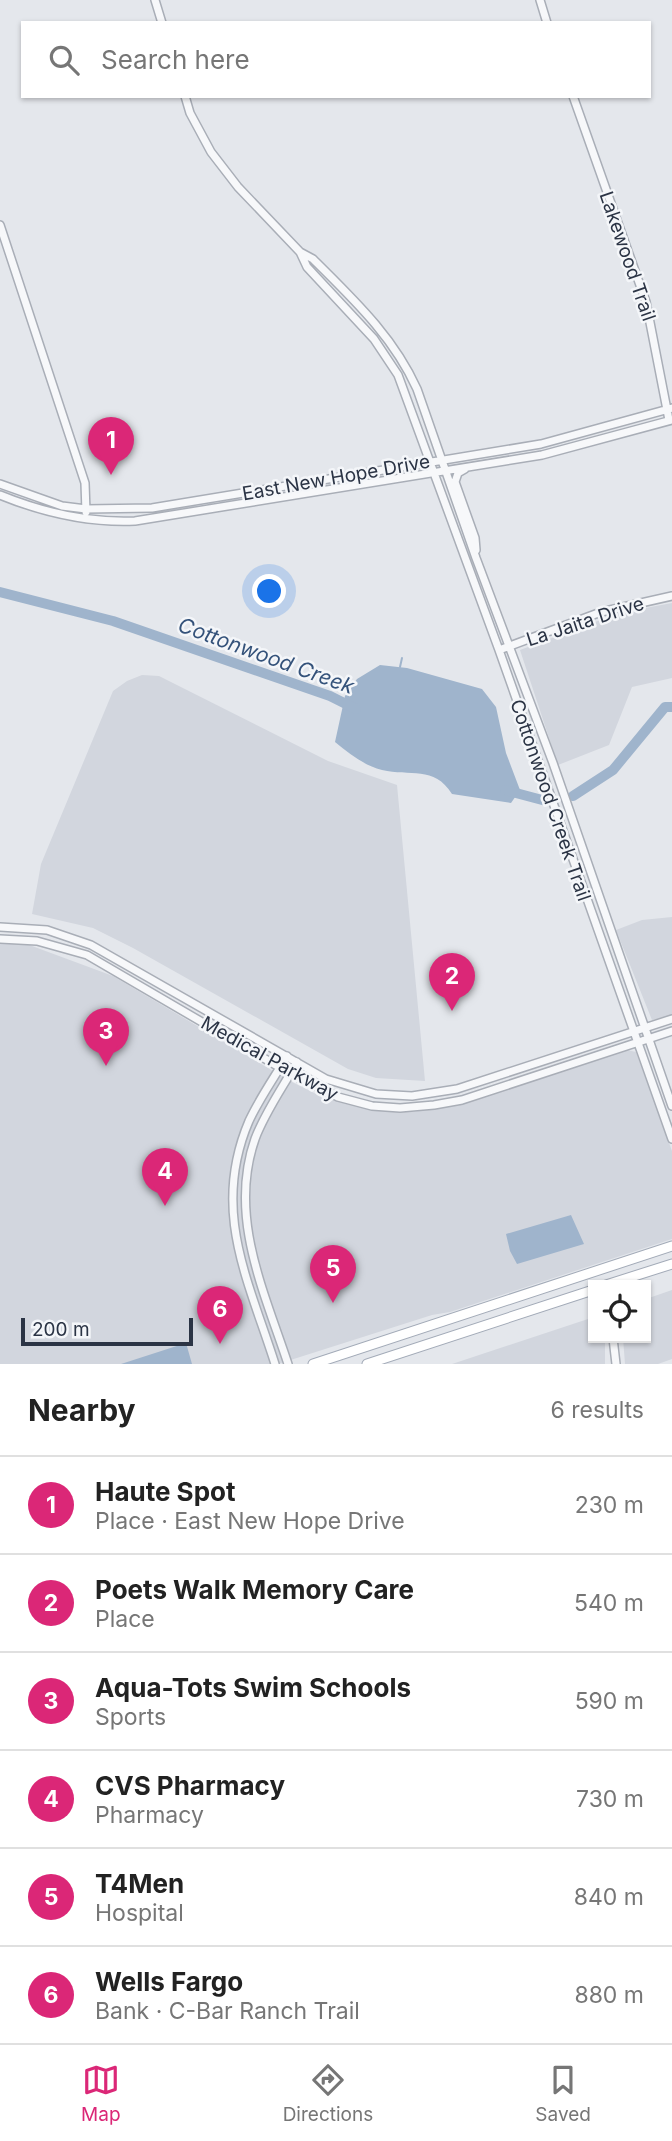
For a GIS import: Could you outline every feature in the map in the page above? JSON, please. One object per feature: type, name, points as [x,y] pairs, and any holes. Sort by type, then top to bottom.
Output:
[{"type":"main road","points":[[313,1364],[672,1246]]},
{"type":"main road","points":[[623,1280],[672,1264]]},
{"type":"main road","points":[[367,1364],[588,1292]]},
{"type":"street","points":[[155,0],[161,21]]},
{"type":"street","points":[[540,0],[546,21]]},
{"type":"street","points":[[186,98],[190,113],[211,152],[238,187],[300,252]]},
{"type":"street","name":"Lakewood Trail","points":[[574,98],[646,302],[671,420]]},
{"type":"street","points":[[0,225],[85,483],[86,520]]},
{"type":"street","name":"Cottonwood Creek Trail","points":[[300,252],[313,259],[383,331],[406,364],[417,389],[672,1106]]},
{"type":"street","name":"Cottonwood Creek Trail","points":[[300,252],[307,267],[374,339],[398,374],[672,1139]]},
{"type":"street","points":[[374,339],[383,331]]},
{"type":"street","name":"East New Hope Drive","points":[[0,484],[62,506],[86,509],[152,508],[541,443],[670,409]]},
{"type":"street","name":"East New Hope Drive","points":[[0,495],[37,509],[86,520],[135,521],[568,449],[671,420]]},
{"type":"street","points":[[468,467],[458,473],[455,482],[475,538],[476,558]]},
{"type":"street","points":[[254,502],[257,490]]},
{"type":"street","name":"La Jaita Drive","points":[[499,650],[601,612],[672,596]]},
{"type":"street","name":"Medical Parkway","points":[[0,927],[29,927],[62,934],[91,945],[341,1085],[385,1095],[426,1095],[481,1081],[672,1019]]},
{"type":"street","name":"Medical Parkway","points":[[0,939],[37,941],[94,958],[291,1074],[338,1097],[387,1108],[434,1105],[484,1093],[672,1031]]},
{"type":"street","points":[[128,978],[134,970]]},
{"type":"street","points":[[275,1364],[239,1251],[233,1215],[233,1185],[241,1144],[250,1120],[286,1056]]},
{"type":"street","points":[[288,1364],[255,1264],[245,1215],[246,1180],[255,1141],[264,1120],[297,1062]]},
{"type":"street","points":[[481,1081],[484,1093]]},
{"type":"street","points":[[233,1215],[245,1215]]},
{"type":"street","points":[[614,1343],[616,1364]]},
{"type":"shaded area","points":[[672,603],[672,678],[632,687],[609,745],[558,765],[520,650],[619,613]]},
{"type":"shaded area","points":[[142,675],[159,676],[328,761],[397,785],[425,1081],[376,1078],[348,1069],[93,928],[32,914],[41,864],[113,691]]},
{"type":"shaded area","points":[[672,917],[672,1016],[652,1020],[616,930],[642,920]]},
{"type":"shaded area","points":[[24,943],[113,976],[318,1095],[371,1110],[412,1112],[454,1106],[627,1050],[636,1052],[672,1151],[672,1239],[450,1312],[432,1315],[278,1364],[0,1364],[0,944]]},
{"type":"shaded area","points":[[672,1290],[672,1359],[658,1364],[625,1364],[623,1343],[651,1343],[651,1297]]},
{"type":"shaded area","points":[[588,1319],[588,1343],[605,1343],[605,1364],[452,1364]]},
{"type":"water","points":[[380,665],[407,668],[482,689],[496,707],[506,753],[520,790],[511,803],[452,794],[445,785],[429,776],[375,768],[357,759],[335,742],[345,696],[357,679]]},
{"type":"water","points":[[571,1215],[584,1244],[517,1264],[506,1234]]},
{"type":"water","points":[[186,1343],[192,1364],[121,1364]]},
{"type":"waterway","name":"Cottonwood Creek","points":[[0,592],[113,621],[330,696],[356,709]]},
{"type":"waterway","points":[[400,667],[402,658]]},
{"type":"waterway","name":"Cottonwood Creek","points":[[573,796],[613,770],[665,707],[672,707]]},
{"type":"waterway","name":"Cottonwood Creek","points":[[505,790],[546,801]]},
{"type":"place","name":"Haute Spot","points":[[111,475]]},
{"type":"place","name":"Poets Walk Memory Care","points":[[452,1011]]},
{"type":"place","name":"Aqua-Tots Swim Schools","points":[[106,1066]]},
{"type":"place","name":"CVS Pharmacy","points":[[165,1206]]},
{"type":"place","name":"T4Men","points":[[333,1303]]},
{"type":"place","name":"Wells Fargo","points":[[220,1344]]}]
